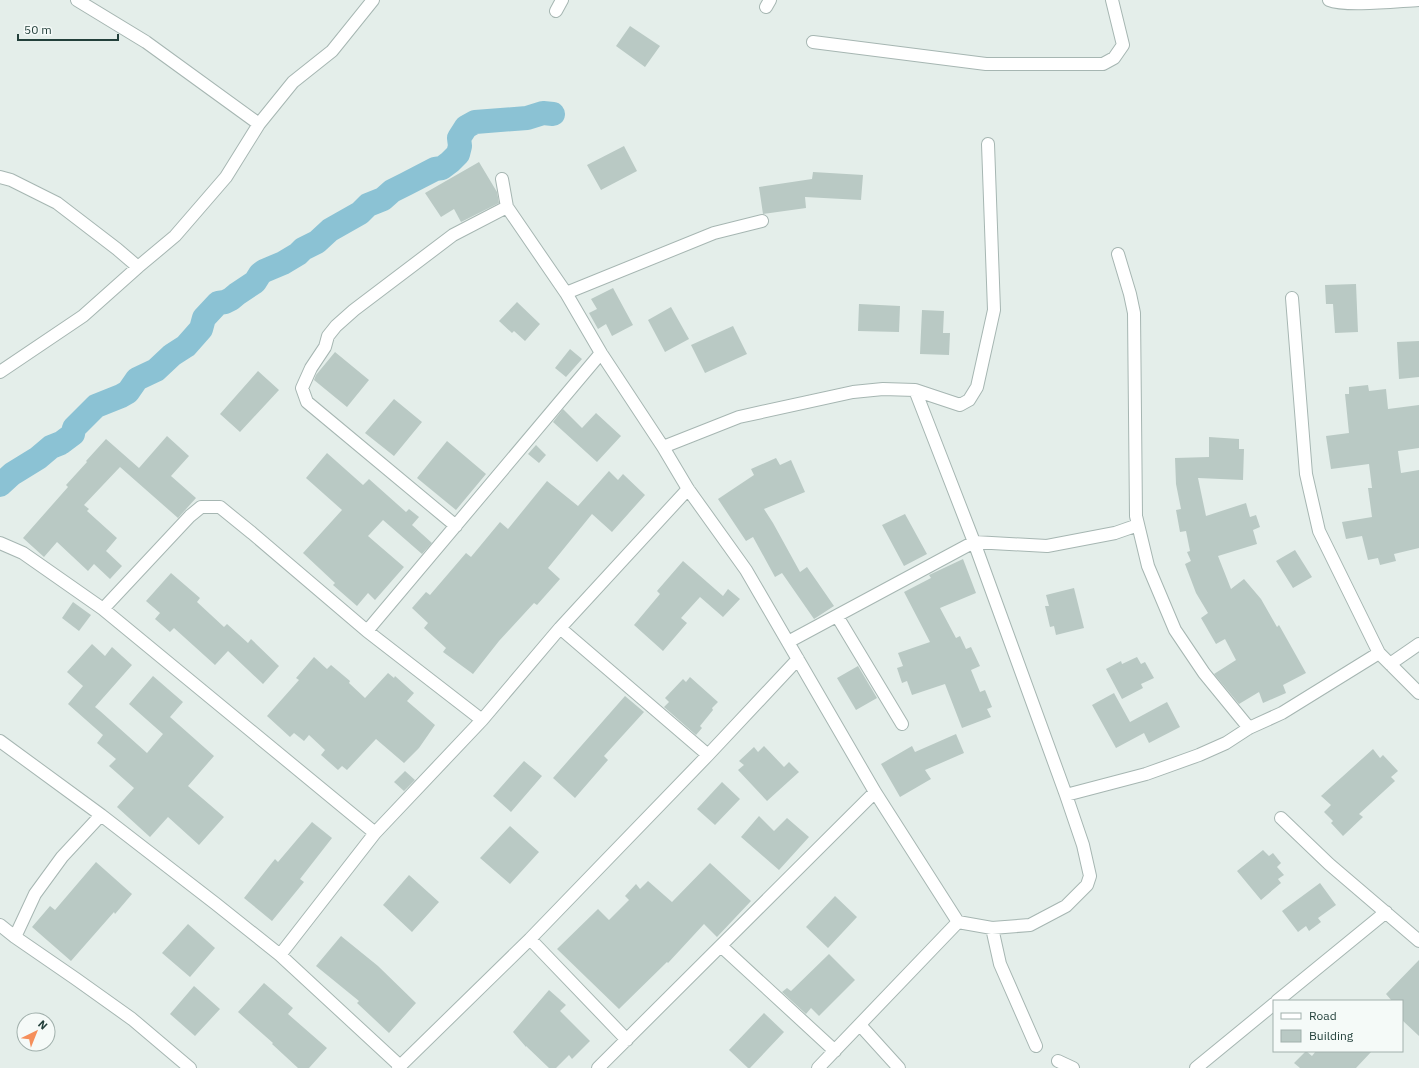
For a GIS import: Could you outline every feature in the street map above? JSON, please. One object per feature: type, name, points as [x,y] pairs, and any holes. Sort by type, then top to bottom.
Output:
[{"type":"street","points":[[77,0],[91,3],[259,124]]},
{"type":"street","points":[[556,11],[562,0]]},
{"type":"street","points":[[813,42],[986,64],[1103,64],[1114,58],[1123,45],[1112,0]]},
{"type":"street","points":[[1329,0],[1335,3],[1350,3],[1419,0]]},
{"type":"street","points":[[0,372],[83,316],[175,236],[226,177],[259,124],[293,82],[332,51],[371,1]]},
{"type":"street","points":[[663,447],[739,417],[853,392],[883,389],[915,390],[960,405],[969,400],[978,387],[994,310],[988,144]]},
{"type":"street","points":[[0,177],[11,180],[57,204],[117,249],[138,267]]},
{"type":"street","points":[[502,180],[507,207],[566,293],[601,353],[663,447],[688,489],[746,570],[875,792],[958,922],[992,928],[1030,925],[1066,906],[1087,885],[1090,876],[1083,845],[1066,795],[974,542],[915,390]]},
{"type":"street","points":[[456,526],[307,402],[302,388],[311,368],[325,347],[328,336],[336,326],[354,310],[453,235],[507,207]]},
{"type":"street","points":[[566,293],[714,233],[762,221]]},
{"type":"street","points":[[1118,254],[1134,313],[1136,516],[1148,566],[1175,630],[1204,673],[1249,728]]},
{"type":"street","points":[[1292,298],[1306,474],[1313,511],[1319,531],[1379,653],[1419,693]]},
{"type":"street","points":[[368,630],[601,353]]},
{"type":"street","points":[[280,955],[375,833],[482,720],[560,628],[688,489]]},
{"type":"street","points":[[104,609],[190,516],[201,507],[220,508],[368,630],[482,720]]},
{"type":"street","points":[[788,642],[974,542],[1047,546],[1115,533],[1138,525]]},
{"type":"street","points":[[0,543],[23,553],[104,609],[375,833]]},
{"type":"street","points":[[837,616],[902,724]]},
{"type":"street","points":[[560,628],[708,755]]},
{"type":"street","points":[[1390,664],[1419,644]]},
{"type":"street","points":[[1066,795],[1146,774],[1199,755],[1226,743],[1249,728],[1282,714],[1379,653]]},
{"type":"street","points":[[0,741],[101,815],[280,955],[399,1067],[530,939],[708,755],[798,659]]},
{"type":"street","points":[[598,1068],[875,792]]},
{"type":"street","points":[[15,938],[35,894],[62,857],[101,815]]},
{"type":"street","points":[[1281,818],[1329,864],[1419,941]]},
{"type":"street","points":[[1278,1000],[1386,912]]},
{"type":"street","points":[[818,1068],[958,922]]},
{"type":"street","points":[[0,925],[15,938],[132,1019],[190,1068]]},
{"type":"street","points":[[992,928],[1000,964],[1036,1046]]},
{"type":"street","points":[[530,939],[627,1040]]},
{"type":"street","points":[[721,946],[835,1051]]},
{"type":"street","points":[[1196,1068],[1273,1005]]},
{"type":"street","points":[[860,1025],[899,1068]]},
{"type":"street","points":[[1058,1061],[1073,1068]]},
{"type":"building","points":[[630,26],[660,46],[645,67],[616,46]]},
{"type":"building","points":[[624,146],[637,171],[601,190],[587,165]]},
{"type":"building","points":[[479,162],[497,192],[499,203],[461,222],[454,209],[441,217],[425,193]]},
{"type":"building","points":[[813,172],[863,175],[861,200],[805,197],[806,208],[763,214],[759,187],[812,179]]},
{"type":"building","points":[[1356,284],[1358,332],[1335,333],[1333,304],[1326,304],[1325,285]]},
{"type":"building","points":[[613,288],[633,325],[612,336],[606,324],[598,329],[589,313],[597,309],[591,299]]},
{"type":"building","points":[[517,302],[540,324],[525,341],[514,331],[512,333],[499,321]]},
{"type":"building","points":[[859,304],[900,306],[899,332],[858,331]]},
{"type":"building","points":[[671,307],[689,339],[665,352],[648,320]]},
{"type":"building","points":[[922,310],[944,311],[943,333],[950,333],[949,355],[920,354]]},
{"type":"building","points":[[733,326],[747,354],[705,373],[691,345]]},
{"type":"building","points":[[1419,341],[1419,377],[1399,379],[1397,342]]},
{"type":"building","points":[[570,349],[582,359],[566,377],[555,368]]},
{"type":"building","points":[[335,352],[369,380],[347,407],[314,380],[316,375]]},
{"type":"building","points":[[258,371],[279,390],[240,432],[220,414]]},
{"type":"building","points":[[1368,385],[1369,391],[1386,389],[1388,409],[1419,405],[1419,448],[1398,451],[1401,473],[1419,470],[1419,548],[1394,554],[1396,561],[1380,565],[1378,558],[1368,560],[1362,536],[1346,539],[1342,522],[1372,517],[1368,488],[1372,488],[1369,464],[1331,469],[1326,436],[1349,433],[1345,394],[1349,394],[1349,387]]},
{"type":"building","points":[[394,399],[422,422],[394,456],[365,433]]},
{"type":"building","points":[[563,409],[582,428],[596,413],[621,436],[597,462],[553,422]]},
{"type":"building","points":[[167,436],[189,456],[171,476],[196,498],[178,518],[120,467],[84,505],[89,509],[87,511],[117,538],[106,551],[122,566],[110,579],[94,564],[88,571],[57,542],[44,557],[23,538],[68,487],[66,485],[106,439],[139,468]]},
{"type":"building","points":[[1209,437],[1239,439],[1239,449],[1244,449],[1243,480],[1198,478],[1206,516],[1246,503],[1250,517],[1256,515],[1260,527],[1253,530],[1257,544],[1218,556],[1231,589],[1244,579],[1261,599],[1277,627],[1279,625],[1306,673],[1283,685],[1286,693],[1263,703],[1259,692],[1239,704],[1214,674],[1236,660],[1225,639],[1216,644],[1201,618],[1208,613],[1196,593],[1185,564],[1191,561],[1187,552],[1190,551],[1186,531],[1180,532],[1176,510],[1181,509],[1176,484],[1175,458],[1209,457]]},
{"type":"building","points":[[447,441],[486,474],[456,510],[417,478]]},
{"type":"building","points":[[536,445],[546,455],[539,463],[528,454]]},
{"type":"building","points":[[327,453],[363,485],[369,479],[406,512],[409,509],[419,517],[412,525],[432,543],[422,554],[383,520],[368,536],[404,567],[375,600],[368,593],[357,606],[333,585],[335,583],[303,553],[342,510],[306,478]]},
{"type":"building","points":[[776,458],[780,465],[791,460],[805,492],[764,509],[800,572],[807,567],[834,606],[814,619],[782,573],[775,577],[753,537],[746,541],[718,499],[754,475],[751,469]]},
{"type":"building","points":[[609,471],[618,480],[623,474],[645,495],[612,532],[592,514],[548,568],[560,579],[537,605],[534,603],[499,641],[473,674],[443,652],[446,648],[424,628],[428,623],[412,608],[426,592],[430,595],[466,553],[471,557],[500,522],[508,529],[547,481],[578,506]]},
{"type":"building","points":[[905,514],[927,554],[904,566],[882,525]]},
{"type":"building","points":[[1295,550],[1312,577],[1293,588],[1276,561]]},
{"type":"building","points":[[963,559],[976,593],[940,608],[956,638],[960,636],[966,649],[971,647],[980,666],[971,670],[980,692],[985,690],[992,707],[987,709],[991,717],[962,728],[945,684],[912,695],[907,681],[902,683],[897,668],[903,666],[898,653],[930,642],[904,592],[931,578],[929,575]]},
{"type":"building","points":[[683,561],[723,596],[728,589],[740,599],[723,617],[700,597],[681,618],[687,623],[663,651],[634,625],[660,594],[657,591]]},
{"type":"building","points":[[171,573],[200,598],[197,602],[224,627],[227,624],[248,643],[251,639],[279,666],[263,684],[228,651],[215,665],[174,628],[170,632],[155,619],[160,613],[146,601]]},
{"type":"building","points":[[1074,588],[1084,628],[1056,635],[1054,626],[1050,627],[1045,606],[1049,606],[1046,595]]},
{"type":"building","points":[[73,602],[91,615],[79,631],[62,618]]},
{"type":"building","points":[[92,644],[105,656],[112,647],[132,665],[95,707],[147,753],[163,734],[129,704],[153,676],[183,702],[170,717],[214,756],[188,786],[224,817],[199,845],[168,817],[150,837],[117,807],[134,788],[109,766],[116,759],[97,743],[103,735],[68,704],[83,686],[67,672]]},
{"type":"building","points":[[314,657],[327,669],[331,665],[350,681],[349,683],[365,698],[388,673],[394,678],[395,676],[414,693],[407,701],[435,725],[419,748],[404,763],[376,739],[347,770],[342,766],[338,770],[321,755],[325,750],[309,735],[304,741],[294,733],[290,737],[267,716],[299,680],[296,678]]},
{"type":"building","points":[[1137,657],[1141,664],[1145,662],[1154,678],[1141,684],[1143,688],[1122,699],[1106,669],[1121,661],[1122,664]]},
{"type":"building","points":[[858,666],[877,698],[856,710],[837,678]]},
{"type":"building","points":[[690,677],[718,702],[700,726],[702,728],[696,735],[664,707],[669,702],[665,698],[683,679],[686,682]]},
{"type":"building","points":[[1114,693],[1130,722],[1167,702],[1180,727],[1149,743],[1144,733],[1116,748],[1092,705]]},
{"type":"building","points":[[625,696],[644,712],[604,756],[608,760],[575,798],[553,778]]},
{"type":"building","points":[[956,734],[964,753],[925,770],[931,779],[900,797],[881,764],[912,746],[915,752]]},
{"type":"building","points":[[764,746],[784,767],[789,762],[799,772],[767,801],[738,770],[744,765],[739,761],[754,747],[758,752]]},
{"type":"building","points":[[1373,749],[1380,758],[1383,755],[1398,771],[1391,777],[1395,781],[1359,814],[1363,817],[1343,836],[1331,823],[1333,821],[1324,812],[1331,805],[1321,796]]},
{"type":"building","points":[[524,761],[542,776],[511,812],[493,796]]},
{"type":"building","points":[[405,771],[415,780],[404,791],[394,782]]},
{"type":"building","points":[[722,782],[740,799],[715,825],[697,809]]},
{"type":"building","points":[[759,816],[774,831],[787,818],[809,837],[779,870],[741,837]]},
{"type":"building","points":[[312,822],[332,838],[300,879],[304,882],[272,921],[244,898],[275,859],[278,862]]},
{"type":"building","points":[[510,826],[539,852],[510,884],[480,858]]},
{"type":"building","points":[[1263,850],[1269,856],[1273,853],[1281,863],[1277,867],[1284,875],[1278,879],[1281,883],[1261,900],[1237,871]]},
{"type":"building","points":[[96,862],[132,894],[71,961],[32,927],[50,906],[55,910]]},
{"type":"building","points":[[710,863],[751,901],[717,937],[704,924],[668,963],[667,962],[619,1009],[557,949],[598,909],[609,920],[629,900],[625,896],[636,884],[640,889],[648,881],[672,902]]},
{"type":"building","points":[[409,875],[439,902],[412,932],[383,905]]},
{"type":"building","points":[[1320,883],[1336,905],[1318,918],[1321,922],[1309,931],[1306,926],[1298,932],[1282,911]]},
{"type":"building","points":[[835,896],[857,917],[828,948],[806,927]]},
{"type":"building","points":[[188,924],[215,948],[190,977],[162,953]]},
{"type":"building","points":[[341,936],[378,966],[416,1003],[389,1033],[357,1003],[359,1001],[316,966]]},
{"type":"building","points":[[829,954],[855,980],[819,1016],[811,1008],[806,1014],[782,992],[787,988],[791,991]]},
{"type":"building","points":[[1419,960],[1419,1036],[1403,1021],[1403,1000],[1391,1000],[1386,994]]},
{"type":"building","points":[[264,983],[293,1008],[288,1014],[327,1048],[309,1068],[298,1068],[272,1044],[273,1043],[238,1012]]},
{"type":"building","points":[[194,986],[220,1009],[195,1036],[170,1014]]},
{"type":"building","points":[[549,990],[566,1005],[560,1011],[590,1041],[572,1059],[569,1055],[556,1068],[549,1068],[526,1047],[513,1032]]},
{"type":"building","points":[[764,1013],[784,1032],[750,1068],[748,1068],[729,1050]]},
{"type":"building","points":[[1305,1052],[1312,1056],[1315,1052],[1371,1052],[1356,1068],[1300,1068],[1294,1063]]},
{"type":"waterway","points":[[0,485],[12,474],[73,434],[74,428],[96,406],[128,392],[137,379],[156,370],[172,355],[186,346],[201,329],[204,318],[218,303],[231,299],[255,282],[264,271],[283,263],[298,254],[303,249],[317,242],[330,230],[360,213],[368,205],[383,199],[392,191],[435,169],[442,168],[450,162],[458,154],[460,146],[459,138],[466,127],[475,122],[527,118],[543,113],[553,114]]}]
